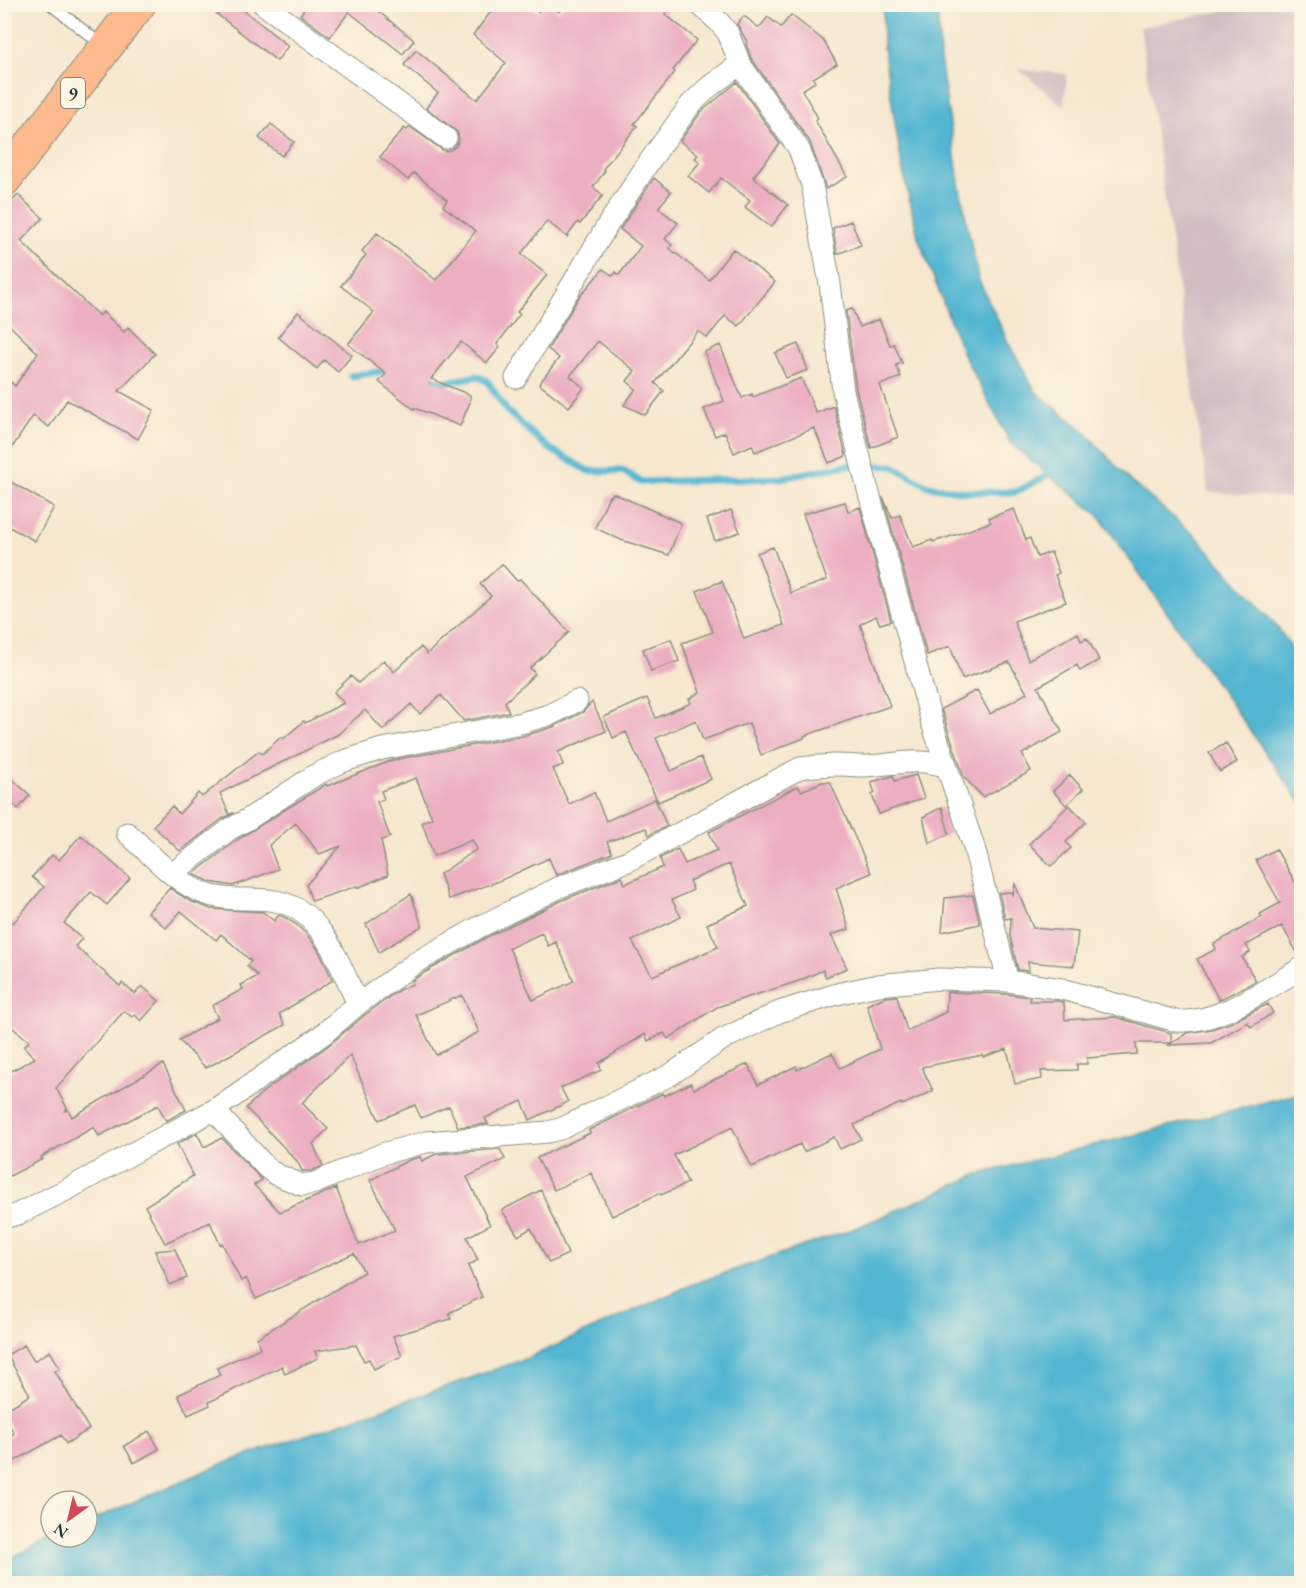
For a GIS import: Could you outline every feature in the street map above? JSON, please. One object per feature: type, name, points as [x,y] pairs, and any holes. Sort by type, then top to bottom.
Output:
[{"type":"highway","name":"9","points":[[4,180],[107,49],[139,4]]},
{"type":"street","points":[[263,4],[446,138]]},
{"type":"street","points":[[699,4],[728,33],[740,64],[798,149],[812,185],[830,284],[843,391],[932,723],[974,847],[1008,981]]},
{"type":"street","points":[[516,378],[608,226],[650,162],[692,104],[709,87],[740,64]]},
{"type":"street","points":[[173,873],[230,829],[315,775],[344,761],[382,749],[521,723],[549,715],[577,701]]},
{"type":"street","points":[[4,1218],[18,1214],[68,1189],[214,1110],[322,1035],[358,1004],[415,963],[560,887],[628,861],[800,768],[819,764],[861,766],[920,761],[934,762],[946,767]]},
{"type":"street","points":[[127,833],[197,891],[207,895],[276,901],[290,905],[306,914],[320,930],[333,951],[358,1004]]},
{"type":"street","points":[[214,1110],[275,1174],[302,1185],[315,1183],[382,1154],[416,1144],[548,1132],[563,1128],[670,1075],[723,1039],[779,1012],[837,994],[878,985],[939,979],[1008,981],[1062,989],[1176,1021],[1191,1022],[1203,1020],[1230,1008],[1302,968]]},
{"type":"lane","points":[[50,4],[107,49]]},
{"type":"shaded area","points":[[1252,5],[1301,5],[1301,499],[1208,492],[1140,27]]},
{"type":"shaded area","points":[[1018,69],[1067,74],[1064,106]]},
{"type":"water","points":[[883,5],[937,5],[940,59],[960,188],[978,278],[1008,342],[1036,392],[1085,432],[1130,481],[1197,537],[1278,628],[1301,662],[1301,803],[1099,516],[1011,444],[963,354],[918,237],[902,167],[883,46]]},
{"type":"water","points":[[1301,1093],[1301,1583],[5,1583],[5,1561],[39,1544],[39,1549],[99,1549],[99,1517],[219,1465],[528,1358],[693,1284],[856,1228],[979,1174]]},
{"type":"building","points":[[204,4],[236,4],[288,46],[277,61]]},
{"type":"building","points":[[308,4],[369,4],[414,40],[403,54],[349,12],[330,37],[300,15]]},
{"type":"building","points":[[497,4],[528,4],[538,12],[544,4],[550,4],[559,12],[565,4],[672,4],[665,14],[697,40],[634,124],[637,126],[603,169],[605,171],[593,187],[603,195],[580,224],[578,222],[567,237],[547,221],[521,254],[547,275],[517,312],[520,314],[497,344],[500,347],[487,363],[461,342],[431,379],[470,395],[470,402],[460,426],[414,409],[379,382],[386,374],[348,344],[374,312],[341,286],[366,255],[362,251],[377,233],[436,280],[476,231],[443,206],[447,200],[414,173],[408,180],[380,157],[404,128],[407,130],[410,127],[444,151],[456,146],[459,140],[457,132],[426,108],[438,93],[404,65],[416,50],[477,100],[506,63],[473,35]]},
{"type":"building","points":[[791,15],[823,40],[837,64],[813,78],[815,82],[802,90],[818,118],[815,120],[847,177],[826,189],[810,142],[751,58],[747,42],[737,24],[744,16],[759,28],[768,17],[781,27]]},
{"type":"building","points":[[737,82],[780,144],[753,177],[788,205],[771,227],[745,207],[750,200],[721,178],[709,193],[688,176],[700,162],[695,158],[698,155],[680,141],[701,112]]},
{"type":"building","points":[[271,124],[294,142],[282,156],[259,138]]},
{"type":"building","points":[[654,178],[671,192],[658,208],[678,223],[665,239],[672,245],[669,248],[709,280],[733,249],[775,282],[739,326],[725,316],[707,338],[698,331],[655,383],[664,391],[645,415],[624,405],[636,389],[627,381],[635,371],[598,341],[570,376],[584,388],[569,407],[539,384],[559,358],[548,349],[577,300],[603,269],[613,276],[616,272],[619,275],[641,246],[620,229]]},
{"type":"building","points":[[18,195],[43,218],[21,241],[99,316],[103,312],[124,332],[128,327],[155,354],[119,391],[154,410],[138,439],[67,400],[49,427],[33,416],[4,460],[4,376],[15,386],[38,353],[4,320],[4,209]]},
{"type":"building","points":[[851,221],[861,245],[837,254],[833,228]]},
{"type":"building","points":[[852,309],[860,327],[879,319],[890,345],[894,344],[902,363],[896,365],[901,377],[880,385],[898,437],[871,448],[856,389],[846,311]]},
{"type":"building","points":[[298,312],[352,355],[338,372],[324,360],[317,369],[278,337]]},
{"type":"building","points":[[798,344],[808,370],[786,378],[775,353]]},
{"type":"building","points":[[720,345],[742,398],[752,394],[753,397],[801,378],[816,413],[834,406],[846,456],[829,463],[814,428],[755,452],[752,445],[734,453],[725,432],[715,436],[704,409],[724,401],[704,352]]},
{"type":"building","points":[[4,478],[54,507],[35,541],[4,524]]},
{"type":"building","points":[[613,493],[681,523],[669,555],[621,540],[595,528],[609,496],[611,497]]},
{"type":"building","points":[[883,497],[892,518],[900,515],[913,547],[991,522],[989,518],[1014,509],[1026,540],[1030,538],[1037,557],[1051,552],[1059,573],[1055,575],[1066,602],[1014,621],[1028,660],[1078,633],[1081,641],[1087,638],[1099,660],[1080,671],[1077,665],[1038,687],[1062,732],[1022,754],[1031,771],[983,797],[964,777],[941,709],[977,690],[990,714],[1027,693],[1009,662],[962,679],[950,646],[927,655]]},
{"type":"building","points":[[845,502],[848,512],[860,507],[891,621],[880,624],[876,616],[860,624],[890,706],[804,736],[804,738],[761,755],[749,723],[703,740],[696,720],[656,738],[671,771],[701,757],[711,779],[658,802],[626,732],[613,738],[604,717],[647,698],[656,718],[691,703],[689,699],[700,692],[682,643],[713,632],[697,591],[722,581],[744,639],[784,625],[757,553],[773,547],[791,593],[827,580],[803,514]]},
{"type":"building","points":[[731,510],[740,532],[715,541],[707,519]]},
{"type":"building","points":[[502,564],[517,581],[520,579],[569,632],[530,668],[535,674],[505,702],[509,712],[464,721],[441,695],[420,714],[411,704],[383,730],[365,710],[337,735],[220,793],[229,814],[234,813],[222,819],[180,851],[153,826],[172,806],[179,814],[198,793],[202,797],[259,751],[262,754],[304,721],[305,723],[344,703],[334,692],[351,676],[358,683],[384,660],[394,672],[421,647],[427,654],[491,596],[480,584]]},
{"type":"building","points":[[671,639],[679,661],[651,671],[643,649]]},
{"type":"building","points":[[592,702],[606,731],[558,752],[563,765],[553,769],[569,804],[594,792],[606,821],[655,799],[667,826],[649,835],[646,828],[607,842],[612,853],[556,875],[549,858],[499,881],[449,899],[440,874],[477,849],[472,840],[434,856],[422,822],[432,818],[416,778],[381,791],[384,799],[377,802],[390,837],[381,840],[388,875],[357,888],[357,886],[312,901],[306,885],[341,846],[319,854],[296,823],[269,845],[278,869],[233,886],[210,882],[193,874],[237,840],[326,784],[327,786],[393,760],[523,736],[553,727],[583,712]]},
{"type":"building","points":[[1226,743],[1237,762],[1220,772],[1209,753]]},
{"type":"building","points":[[4,772],[30,795],[18,809],[4,796]]},
{"type":"building","points":[[916,775],[924,798],[879,814],[872,795],[875,793],[871,782],[893,776],[895,781]]},
{"type":"building","points":[[1070,775],[1083,789],[1066,805],[1053,791]]},
{"type":"building","points":[[822,782],[830,782],[871,873],[836,888],[849,929],[831,935],[847,968],[826,977],[823,970],[796,982],[717,1007],[668,1039],[664,1033],[648,1041],[645,1034],[599,1063],[601,1070],[561,1088],[568,1102],[530,1120],[522,1101],[485,1118],[488,1124],[458,1127],[449,1106],[421,1118],[415,1105],[379,1120],[350,1055],[302,1103],[328,1129],[313,1144],[323,1166],[311,1171],[302,1171],[297,1161],[246,1108],[263,1092],[329,1045],[366,1014],[399,990],[413,984],[411,981],[422,974],[487,937],[565,899],[622,877],[625,884],[663,867],[660,858],[678,849],[685,864],[717,850],[709,832],[798,786],[801,791]],"holes":[[[729,864],[748,906],[707,924],[718,947],[652,976],[632,941],[681,917],[672,900],[693,890],[689,881]],[[542,933],[548,946],[556,942],[574,981],[533,1000],[509,948]],[[462,995],[479,1032],[436,1055],[416,1015]]]},
{"type":"building","points":[[1069,805],[1086,822],[1066,842],[1071,848],[1051,866],[1029,844]]},
{"type":"building","points":[[942,807],[949,834],[929,843],[923,817]]},
{"type":"building","points":[[81,835],[130,878],[107,905],[91,892],[64,923],[82,939],[75,946],[120,986],[122,983],[135,994],[142,986],[159,1001],[141,1021],[135,1015],[132,1017],[124,1011],[56,1088],[67,1108],[65,1111],[68,1110],[72,1117],[163,1064],[186,1110],[166,1121],[158,1105],[99,1136],[94,1127],[41,1157],[43,1159],[4,1179],[4,1075],[35,1058],[24,1047],[29,1041],[4,1021],[4,915],[13,923],[44,887],[32,877],[52,855],[59,860]]},
{"type":"building","points":[[1276,849],[1302,894],[1302,955],[1299,956],[1282,926],[1246,945],[1250,952],[1242,957],[1256,981],[1219,1000],[1197,959],[1216,949],[1214,944],[1262,917],[1260,914],[1280,903],[1256,860]]},
{"type":"building","points":[[1015,884],[1033,928],[1078,932],[1074,966],[1028,962],[1029,971],[1018,970],[1010,936],[1011,918],[1005,919],[999,893],[1012,892],[1013,896]]},
{"type":"building","points":[[170,888],[190,901],[211,909],[263,912],[274,921],[279,915],[286,918],[297,925],[317,948],[333,980],[279,1014],[285,1025],[206,1068],[179,1040],[218,1018],[212,1006],[243,989],[241,985],[258,976],[247,966],[251,961],[221,934],[216,940],[181,911],[166,928],[148,912]]},
{"type":"building","points":[[411,894],[422,926],[379,952],[366,924]]},
{"type":"building","points":[[973,895],[980,924],[942,932],[945,898]]},
{"type":"building","points":[[947,992],[1007,994],[1030,997],[1030,1001],[1059,1001],[1064,1003],[1065,1020],[1115,1017],[1171,1033],[1171,1043],[1136,1043],[1137,1054],[1087,1058],[1087,1064],[1077,1064],[1077,1070],[1041,1071],[1042,1079],[1015,1084],[1007,1049],[983,1057],[983,1055],[922,1067],[933,1091],[854,1125],[861,1139],[840,1149],[834,1137],[804,1152],[800,1144],[752,1167],[732,1127],[674,1155],[688,1183],[661,1195],[660,1193],[612,1216],[591,1173],[554,1190],[537,1158],[590,1133],[589,1130],[663,1093],[664,1096],[691,1083],[694,1089],[748,1064],[758,1085],[796,1066],[797,1070],[832,1053],[840,1068],[880,1049],[867,1005],[885,997],[897,996],[907,1031],[946,1012]]},
{"type":"building","points":[[1268,1004],[1273,1013],[1251,1027],[1248,1022],[1211,1043],[1168,1045],[1187,1033],[1230,1023]]},
{"type":"building","points":[[197,1133],[204,1147],[222,1138],[262,1180],[254,1185],[280,1212],[336,1188],[359,1245],[395,1230],[370,1180],[409,1160],[420,1157],[422,1161],[436,1154],[500,1149],[505,1159],[467,1177],[490,1225],[467,1237],[478,1260],[468,1266],[482,1297],[449,1313],[451,1319],[393,1336],[402,1356],[374,1369],[369,1359],[364,1361],[356,1345],[315,1351],[318,1358],[285,1374],[282,1366],[209,1402],[210,1405],[188,1415],[178,1395],[220,1375],[217,1368],[260,1348],[257,1338],[364,1272],[354,1253],[256,1299],[246,1278],[241,1281],[210,1222],[165,1243],[145,1206],[193,1176],[177,1144]]},
{"type":"building","points":[[541,1190],[568,1254],[549,1263],[531,1228],[518,1236],[502,1210]]},
{"type":"building","points":[[175,1249],[187,1278],[170,1285],[155,1251]]},
{"type":"building","points":[[24,1345],[34,1361],[50,1351],[60,1368],[55,1371],[89,1429],[66,1444],[61,1435],[4,1467],[4,1442],[14,1433],[4,1417],[4,1411],[30,1395],[7,1355]]},
{"type":"building","points":[[149,1431],[159,1449],[134,1463],[124,1446]]},
{"type":"waterway","points":[[351,376],[390,370]]},
{"type":"waterway","points":[[424,376],[442,383],[477,376],[487,381],[507,411],[547,447],[588,471],[623,471],[641,482],[781,478],[847,465],[893,466],[928,486],[965,492],[1016,492],[1055,471]]}]
